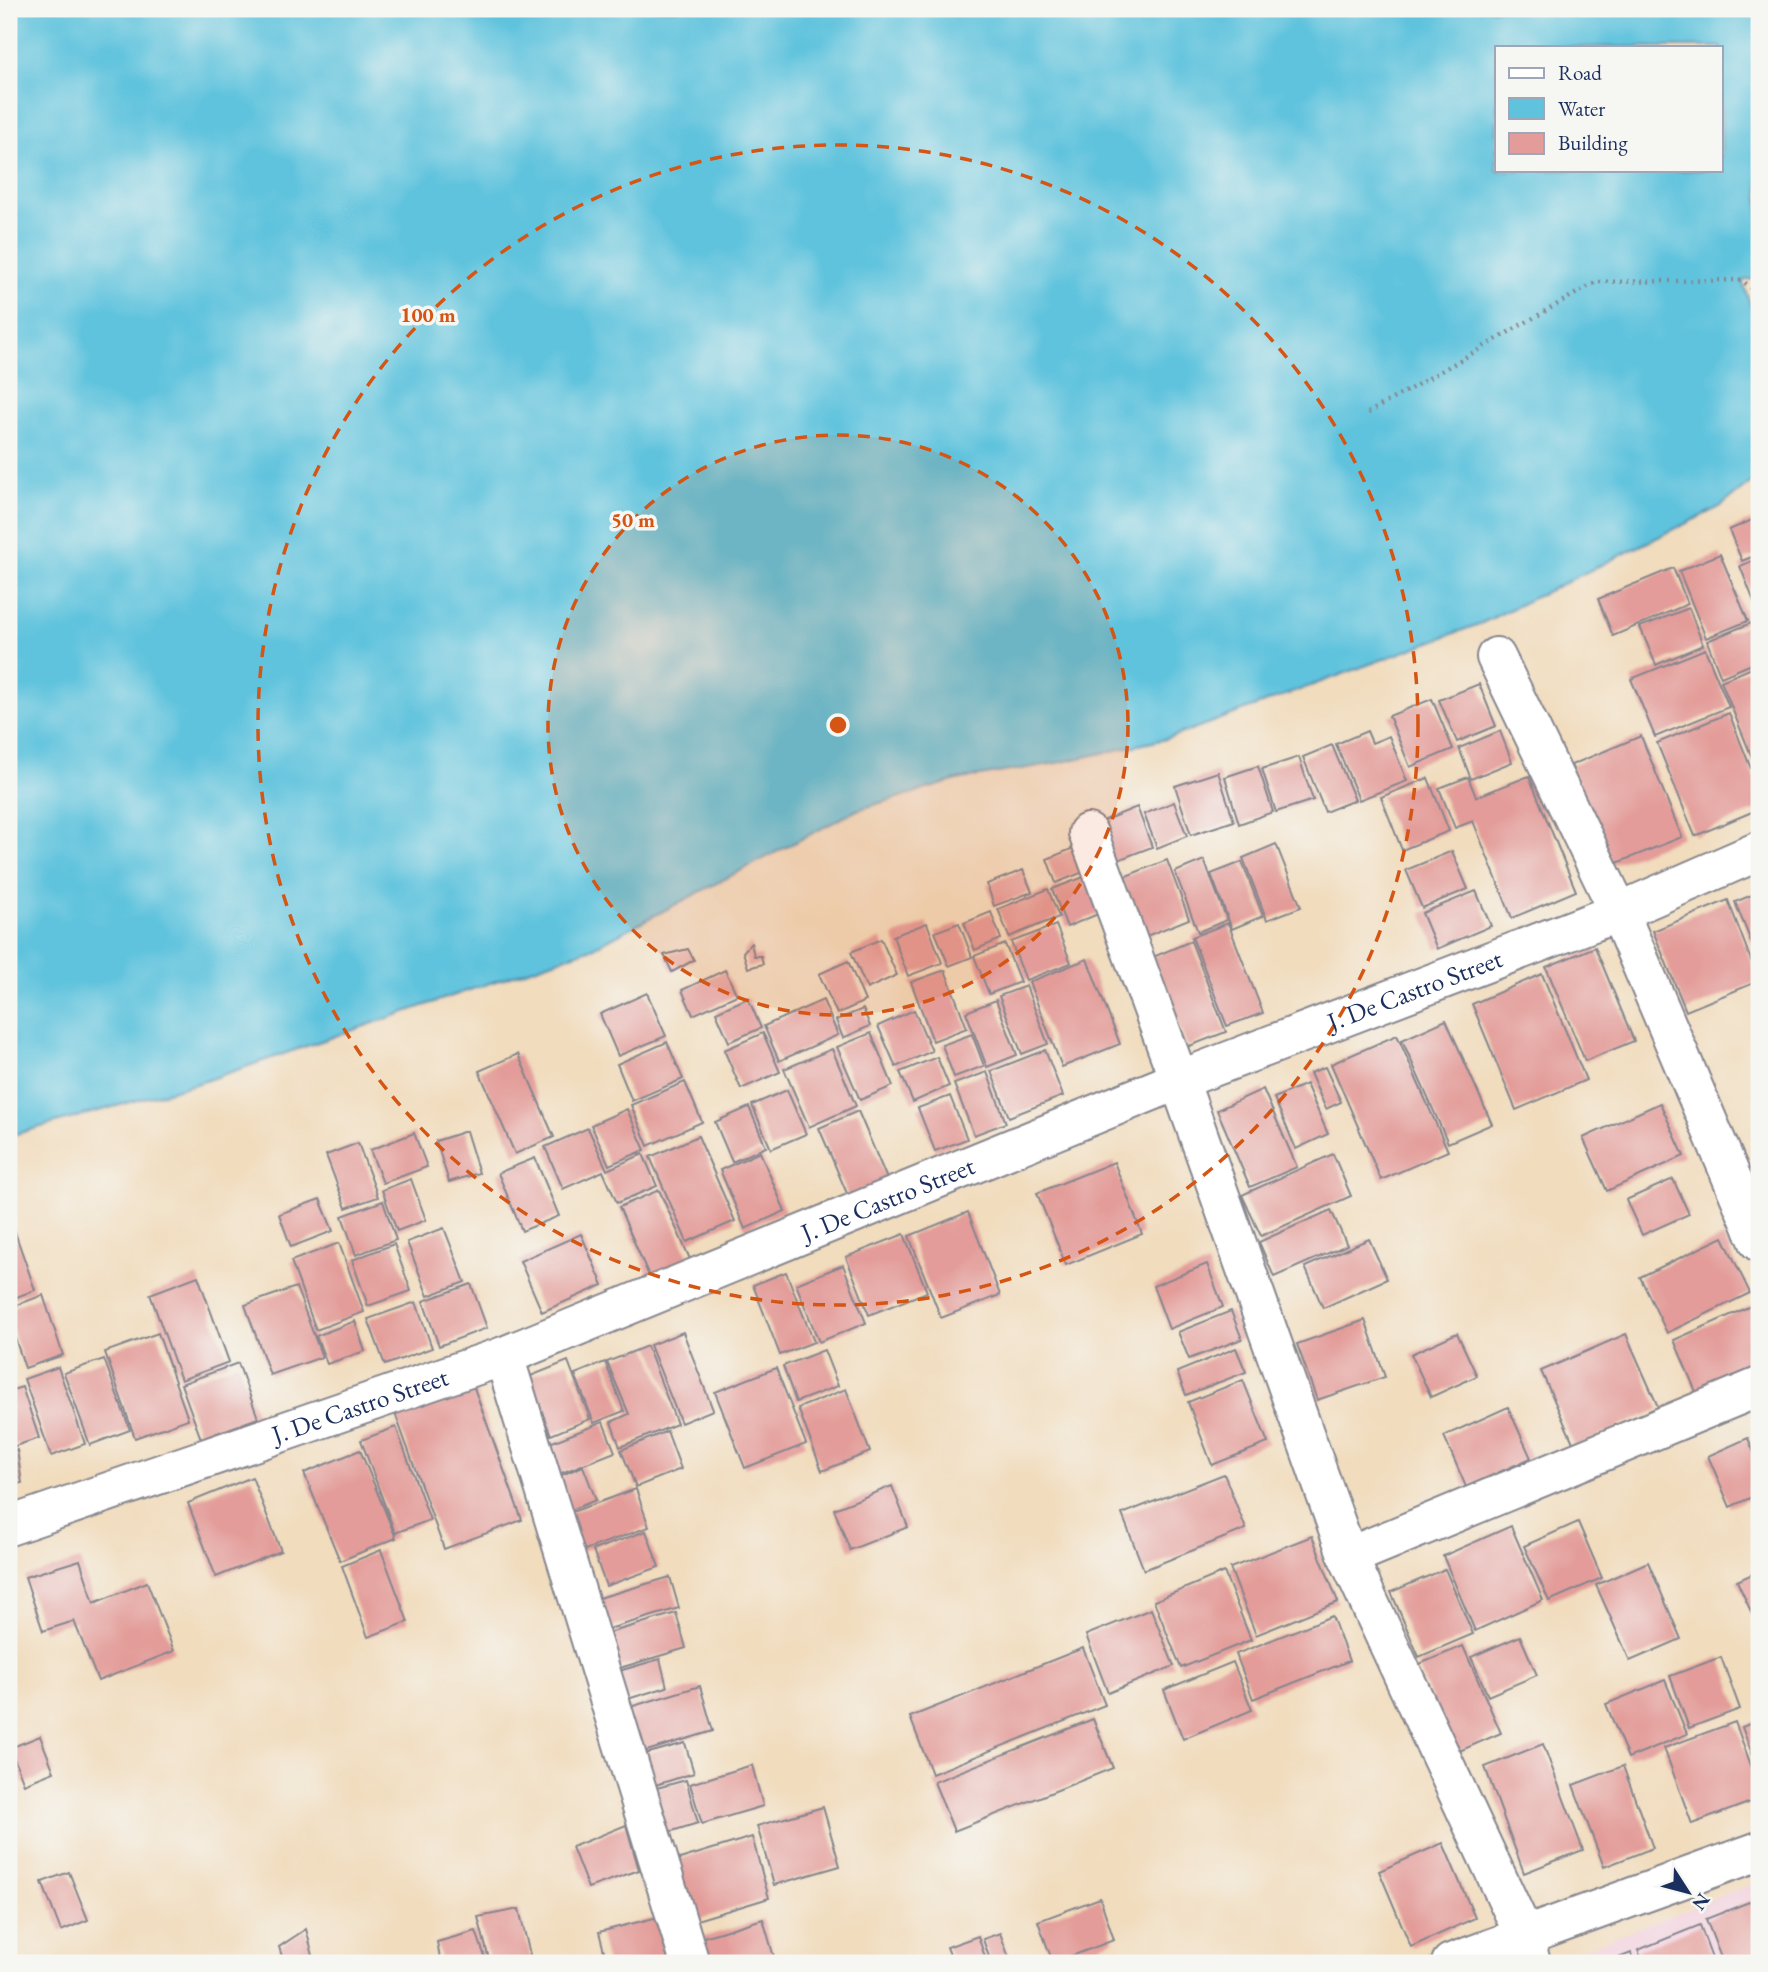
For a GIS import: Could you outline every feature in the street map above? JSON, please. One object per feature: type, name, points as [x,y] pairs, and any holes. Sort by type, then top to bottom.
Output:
[{"type":"street","points":[[1496,657],[1619,912],[1759,1242]]},
{"type":"street","points":[[1088,833],[1179,1080],[1348,1557],[1527,1949]]},
{"type":"street","name":"J. De Castro Street","points":[[9,1526],[504,1356],[1179,1080],[1619,912],[1759,851]]},
{"type":"street","points":[[504,1356],[690,1963]]},
{"type":"street","points":[[1348,1557],[1759,1387]]},
{"type":"street","points":[[1451,1963],[1527,1949],[1759,1851]]},
{"type":"path","points":[[1368,412],[1596,282],[1742,280],[1759,296]]},
{"type":"shaded area","points":[[1759,1882],[1759,1963],[1547,1963]]},
{"type":"water","points":[[9,9],[1759,9],[1759,278],[1742,281],[1759,328],[1759,476],[1720,507],[1482,623],[1166,739],[1062,762],[957,780],[857,810],[592,948],[199,1083],[9,1136]]},
{"type":"building","points":[[1759,517],[1759,554],[1742,561],[1729,530]]},
{"type":"building","points":[[1720,554],[1748,621],[1706,638],[1679,571]]},
{"type":"building","points":[[1759,558],[1759,614],[1740,566]]},
{"type":"building","points":[[1673,568],[1688,604],[1613,636],[1598,599]]},
{"type":"building","points":[[1689,608],[1703,645],[1656,665],[1640,627]]},
{"type":"building","points":[[1751,623],[1759,643],[1759,661],[1721,677],[1707,641]]},
{"type":"building","points":[[1705,649],[1729,707],[1655,737],[1631,679]]},
{"type":"building","points":[[1759,665],[1759,775],[1721,681]]},
{"type":"building","points":[[1479,684],[1496,726],[1457,742],[1439,700]]},
{"type":"building","points":[[1432,699],[1453,749],[1410,767],[1389,716]]},
{"type":"building","points":[[1729,713],[1759,789],[1759,809],[1695,836],[1657,743]]},
{"type":"building","points":[[1367,731],[1372,743],[1389,736],[1407,781],[1359,800],[1336,744]]},
{"type":"building","points":[[1500,731],[1512,762],[1471,779],[1459,748]]},
{"type":"building","points":[[1641,736],[1682,837],[1612,865],[1571,765]]},
{"type":"building","points":[[1332,745],[1355,800],[1325,812],[1303,757]]},
{"type":"building","points":[[1299,757],[1313,800],[1276,812],[1262,769]]},
{"type":"building","points":[[1258,766],[1273,812],[1239,824],[1225,777]]},
{"type":"building","points":[[1218,772],[1234,821],[1191,835],[1175,786]]},
{"type":"building","points":[[1529,776],[1576,891],[1512,918],[1473,821],[1455,828],[1439,788],[1468,777],[1476,797]]},
{"type":"building","points":[[1428,778],[1449,831],[1402,850],[1381,797]]},
{"type":"building","points":[[1174,802],[1187,836],[1157,848],[1144,814]]},
{"type":"building","points":[[1137,807],[1152,847],[1110,863],[1095,824]]},
{"type":"building","points":[[1276,844],[1301,907],[1267,920],[1243,858]]},
{"type":"building","points":[[1076,847],[1086,871],[1056,883],[1047,859]]},
{"type":"building","points":[[1452,851],[1468,889],[1422,908],[1406,870]]},
{"type":"building","points":[[1167,860],[1189,919],[1144,937],[1121,878]]},
{"type":"building","points":[[1204,860],[1227,920],[1198,932],[1175,872]]},
{"type":"building","points":[[1242,862],[1263,916],[1232,929],[1211,874]]},
{"type":"building","points":[[1023,870],[1032,892],[994,906],[987,884]]},
{"type":"building","points":[[1089,875],[1103,912],[1067,927],[1052,889]]},
{"type":"building","points":[[1048,889],[1059,917],[1009,937],[998,909]]},
{"type":"building","points":[[1476,891],[1491,926],[1437,949],[1422,913]]},
{"type":"building","points":[[1759,892],[1759,961],[1735,902]]},
{"type":"building","points":[[1728,900],[1759,981],[1686,1011],[1653,931]]},
{"type":"building","points":[[991,912],[1001,939],[975,950],[964,923]]},
{"type":"building","points":[[927,923],[942,963],[908,976],[893,936]]},
{"type":"building","points":[[959,923],[972,957],[949,966],[935,932]]},
{"type":"building","points":[[1228,923],[1263,1013],[1227,1026],[1192,937]]},
{"type":"building","points":[[1056,925],[1071,963],[1026,980],[1011,942]]},
{"type":"building","points":[[881,939],[897,975],[867,989],[851,952]]},
{"type":"building","points":[[1191,941],[1226,1032],[1187,1047],[1153,957]]},
{"type":"building","points":[[751,943],[754,956],[761,956],[763,964],[748,968],[743,952]]},
{"type":"building","points":[[1005,944],[1020,982],[989,994],[974,956]]},
{"type":"building","points":[[1595,947],[1634,1041],[1585,1061],[1546,967]]},
{"type":"building","points":[[688,949],[694,960],[672,972],[664,955]]},
{"type":"building","points":[[1087,959],[1120,1044],[1062,1067],[1029,982]]},
{"type":"building","points":[[848,961],[865,1001],[837,1014],[819,974]]},
{"type":"building","points":[[725,970],[737,995],[693,1015],[682,990]]},
{"type":"building","points":[[945,970],[967,1028],[933,1041],[911,982]]},
{"type":"building","points":[[1542,974],[1586,1080],[1516,1110],[1472,1004]]},
{"type":"building","points":[[1026,986],[1048,1044],[1022,1054],[999,996]]},
{"type":"building","points":[[647,993],[666,1036],[618,1056],[600,1014]]},
{"type":"building","points":[[748,998],[761,1028],[729,1042],[716,1012]]},
{"type":"building","points":[[823,1000],[838,1035],[779,1061],[764,1026]]},
{"type":"building","points":[[996,1000],[1017,1055],[987,1067],[966,1012]]},
{"type":"building","points":[[863,1009],[870,1026],[843,1038],[836,1020]]},
{"type":"building","points":[[914,1010],[932,1051],[896,1067],[878,1026]]},
{"type":"building","points":[[1446,1020],[1492,1124],[1448,1143],[1402,1040]]},
{"type":"building","points":[[763,1033],[780,1072],[741,1089],[724,1050]]},
{"type":"building","points":[[871,1033],[893,1086],[860,1100],[837,1047]]},
{"type":"building","points":[[972,1034],[984,1066],[954,1077],[942,1045]]},
{"type":"building","points":[[1397,1035],[1448,1151],[1381,1180],[1331,1064]]},
{"type":"building","points":[[667,1042],[683,1079],[632,1101],[617,1064]]},
{"type":"building","points":[[832,1049],[856,1106],[809,1127],[784,1069]]},
{"type":"building","points":[[1045,1050],[1063,1096],[1009,1117],[991,1071]]},
{"type":"building","points":[[518,1054],[554,1137],[515,1154],[479,1071]]},
{"type":"building","points":[[937,1057],[949,1086],[913,1102],[900,1072]]},
{"type":"building","points":[[1325,1067],[1341,1102],[1326,1109],[1310,1073]]},
{"type":"building","points":[[987,1072],[1006,1123],[974,1135],[954,1084]]},
{"type":"building","points":[[685,1082],[702,1122],[648,1146],[631,1105]]},
{"type":"building","points":[[1306,1084],[1328,1134],[1296,1149],[1274,1098]]},
{"type":"building","points":[[1263,1089],[1297,1167],[1250,1187],[1217,1110]]},
{"type":"building","points":[[787,1090],[806,1134],[771,1149],[752,1105]]},
{"type":"building","points":[[950,1096],[967,1139],[935,1151],[918,1108]]},
{"type":"building","points":[[1660,1103],[1684,1156],[1607,1191],[1583,1138]]},
{"type":"building","points":[[749,1107],[766,1147],[732,1162],[715,1122]]},
{"type":"building","points":[[627,1109],[645,1150],[609,1165],[591,1125]]},
{"type":"building","points":[[858,1111],[887,1179],[848,1196],[819,1128]]},
{"type":"building","points":[[588,1128],[607,1170],[643,1154],[657,1186],[617,1203],[603,1171],[563,1189],[545,1147]]},
{"type":"building","points":[[466,1131],[479,1173],[449,1182],[436,1141]]},
{"type":"building","points":[[414,1133],[427,1167],[383,1183],[370,1150]]},
{"type":"building","points":[[698,1136],[735,1221],[687,1242],[650,1157]]},
{"type":"building","points":[[358,1143],[378,1197],[346,1208],[326,1155]]},
{"type":"building","points":[[760,1152],[785,1211],[745,1229],[720,1170]]},
{"type":"building","points":[[1333,1154],[1351,1196],[1261,1236],[1242,1195]]},
{"type":"building","points":[[535,1158],[559,1216],[522,1231],[498,1173]]},
{"type":"building","points":[[1114,1162],[1142,1234],[1066,1265],[1037,1193]]},
{"type":"building","points":[[411,1179],[426,1220],[397,1231],[382,1190]]},
{"type":"building","points":[[1673,1179],[1689,1214],[1642,1235],[1626,1200]]},
{"type":"building","points":[[659,1190],[690,1259],[649,1276],[619,1207]]},
{"type":"building","points":[[320,1199],[333,1231],[291,1247],[279,1214]]},
{"type":"building","points":[[383,1201],[396,1240],[356,1255],[342,1216]]},
{"type":"building","points":[[1331,1210],[1347,1245],[1274,1277],[1259,1242]]},
{"type":"building","points":[[968,1212],[1000,1295],[941,1318],[909,1236]]},
{"type":"building","points":[[9,1215],[35,1290],[9,1300]]},
{"type":"building","points":[[444,1228],[465,1282],[428,1296],[407,1242]]},
{"type":"building","points":[[581,1234],[603,1285],[542,1312],[520,1261]]},
{"type":"building","points":[[904,1234],[927,1292],[869,1315],[846,1257]]},
{"type":"building","points":[[1723,1237],[1750,1293],[1667,1333],[1640,1277]]},
{"type":"building","points":[[1369,1239],[1387,1279],[1323,1308],[1305,1267]]},
{"type":"building","points":[[339,1243],[364,1312],[316,1330],[291,1261]]},
{"type":"building","points":[[394,1244],[411,1291],[368,1306],[352,1260]]},
{"type":"building","points":[[1207,1264],[1223,1307],[1169,1329],[1153,1286]]},
{"type":"building","points":[[843,1265],[866,1323],[819,1342],[796,1284]]},
{"type":"building","points":[[786,1272],[814,1342],[780,1355],[753,1285]]},
{"type":"building","points":[[198,1276],[229,1362],[181,1380],[150,1294]]},
{"type":"building","points":[[471,1284],[487,1328],[439,1346],[423,1301]]},
{"type":"building","points":[[296,1287],[322,1357],[270,1375],[245,1305]]},
{"type":"building","points":[[43,1295],[63,1355],[25,1368],[9,1320],[9,1308]]},
{"type":"building","points":[[416,1302],[432,1348],[385,1365],[368,1319]]},
{"type":"building","points":[[1755,1304],[1759,1314],[1759,1372],[1699,1399],[1674,1340]]},
{"type":"building","points":[[1231,1311],[1242,1339],[1189,1359],[1178,1332]]},
{"type":"building","points":[[1365,1320],[1385,1377],[1317,1400],[1297,1344]]},
{"type":"building","points":[[355,1321],[365,1351],[327,1364],[316,1336]]},
{"type":"building","points":[[683,1332],[713,1410],[681,1423],[650,1345]]},
{"type":"building","points":[[158,1333],[188,1419],[135,1438],[105,1352]]},
{"type":"building","points":[[1457,1333],[1477,1376],[1431,1397],[1411,1354]]},
{"type":"building","points":[[1626,1334],[1659,1409],[1575,1447],[1541,1371]]},
{"type":"building","points":[[647,1346],[677,1424],[620,1447],[611,1422],[629,1414],[607,1362]]},
{"type":"building","points":[[1236,1348],[1246,1372],[1186,1395],[1177,1372]]},
{"type":"building","points":[[824,1350],[838,1386],[796,1402],[783,1366]]},
{"type":"building","points":[[104,1359],[130,1430],[90,1445],[64,1373]]},
{"type":"building","points":[[568,1361],[590,1419],[551,1435],[528,1377]]},
{"type":"building","points":[[605,1362],[624,1411],[594,1423],[575,1374]]},
{"type":"building","points":[[238,1363],[258,1418],[201,1439],[181,1384]]},
{"type":"building","points":[[58,1367],[85,1444],[51,1456],[24,1379]]},
{"type":"building","points":[[776,1368],[806,1444],[745,1468],[715,1392]]},
{"type":"building","points":[[1243,1380],[1268,1443],[1212,1465],[1188,1402]]},
{"type":"building","points":[[473,1385],[522,1520],[444,1549],[395,1413]]},
{"type":"building","points":[[22,1387],[39,1438],[12,1447],[9,1439],[9,1391]]},
{"type":"building","points":[[846,1389],[870,1452],[822,1471],[798,1408]]},
{"type":"building","points":[[1508,1407],[1531,1458],[1466,1487],[1444,1436]]},
{"type":"building","points":[[603,1422],[615,1452],[559,1474],[547,1444]]},
{"type":"building","points":[[396,1427],[430,1520],[395,1533],[361,1440]]},
{"type":"building","points":[[667,1431],[681,1469],[636,1487],[621,1450]]},
{"type":"building","points":[[1748,1438],[1759,1465],[1759,1494],[1730,1507],[1708,1456]]},
{"type":"building","points":[[17,1450],[22,1483],[9,1485],[9,1451]]},
{"type":"building","points":[[360,1450],[396,1538],[340,1561],[304,1473]]},
{"type":"building","points":[[583,1466],[596,1500],[566,1512],[552,1479]]},
{"type":"building","points":[[1224,1474],[1246,1529],[1144,1570],[1122,1514]]},
{"type":"building","points":[[252,1477],[281,1551],[216,1577],[188,1503]]},
{"type":"building","points":[[892,1486],[908,1527],[850,1550],[834,1509]]},
{"type":"building","points":[[636,1489],[649,1527],[579,1552],[566,1514]]},
{"type":"building","points":[[1578,1522],[1602,1578],[1549,1601],[1524,1546]]},
{"type":"building","points":[[1511,1526],[1543,1600],[1475,1631],[1443,1556]]},
{"type":"building","points":[[646,1531],[659,1567],[606,1586],[593,1550]]},
{"type":"building","points":[[1312,1536],[1338,1602],[1256,1635],[1230,1568]]},
{"type":"building","points":[[381,1550],[408,1622],[368,1637],[342,1566]]},
{"type":"building","points":[[80,1560],[94,1603],[147,1582],[174,1651],[98,1681],[74,1621],[43,1631],[25,1577]]},
{"type":"building","points":[[1648,1562],[1681,1639],[1630,1661],[1596,1585]]},
{"type":"building","points":[[1445,1569],[1473,1634],[1419,1657],[1391,1592]]},
{"type":"building","points":[[1759,1571],[1759,1629],[1737,1581]]},
{"type":"building","points":[[1224,1572],[1251,1640],[1181,1668],[1154,1601]]},
{"type":"building","points":[[670,1577],[679,1608],[602,1631],[592,1600]]},
{"type":"building","points":[[1151,1609],[1174,1666],[1108,1693],[1086,1635]]},
{"type":"building","points":[[676,1613],[686,1648],[613,1670],[602,1635]]},
{"type":"building","points":[[1332,1616],[1349,1661],[1253,1699],[1236,1654]]},
{"type":"building","points":[[1520,1636],[1537,1675],[1488,1696],[1471,1657]]},
{"type":"building","points":[[1463,1646],[1501,1733],[1455,1753],[1417,1665]]},
{"type":"building","points":[[1083,1648],[1105,1705],[932,1774],[910,1717]]},
{"type":"building","points":[[1721,1657],[1740,1709],[1689,1728],[1670,1676]]},
{"type":"building","points":[[660,1659],[667,1687],[621,1701],[612,1673]]},
{"type":"building","points":[[1233,1662],[1252,1710],[1183,1739],[1164,1690]]},
{"type":"building","points":[[1665,1680],[1687,1734],[1628,1758],[1606,1704]]},
{"type":"building","points":[[700,1686],[713,1731],[633,1755],[620,1710]]},
{"type":"building","points":[[1093,1719],[1113,1768],[954,1831],[934,1782]]},
{"type":"building","points":[[1759,1720],[1759,1772],[1742,1727]]},
{"type":"building","points":[[1735,1722],[1759,1787],[1759,1799],[1692,1824],[1664,1748]]},
{"type":"building","points":[[40,1736],[54,1772],[24,1784],[10,1748]]},
{"type":"building","points":[[685,1743],[694,1773],[643,1789],[634,1757]]},
{"type":"building","points":[[1543,1744],[1583,1850],[1524,1873],[1485,1767]]},
{"type":"building","points":[[752,1765],[763,1806],[702,1824],[690,1784]]},
{"type":"building","points":[[1623,1766],[1653,1848],[1604,1867],[1573,1785]]},
{"type":"building","points":[[686,1780],[698,1823],[659,1835],[646,1791]]},
{"type":"building","points":[[823,1807],[840,1866],[774,1885],[757,1826]]},
{"type":"building","points":[[626,1825],[639,1870],[588,1888],[572,1847]]},
{"type":"building","points":[[752,1837],[769,1898],[687,1923],[670,1862]]},
{"type":"building","points":[[1443,1843],[1475,1918],[1411,1947],[1379,1871]]},
{"type":"building","points":[[69,1872],[88,1920],[61,1931],[42,1882]]},
{"type":"building","points":[[1100,1898],[1114,1940],[1053,1963],[1038,1921]]},
{"type":"building","points":[[1759,1898],[1759,1963],[1723,1963],[1706,1919]]},
{"type":"building","points":[[519,1909],[532,1963],[490,1963],[478,1917]]},
{"type":"building","points":[[658,1917],[672,1962],[607,1963],[599,1932]]},
{"type":"building","points":[[763,1919],[774,1957],[753,1963],[704,1963],[697,1939]]},
{"type":"building","points":[[1700,1925],[1714,1963],[1643,1963],[1638,1950]]},
{"type":"building","points":[[306,1929],[315,1963],[284,1963],[279,1947]]},
{"type":"building","points":[[476,1931],[487,1963],[441,1963],[437,1942]]},
{"type":"building","points":[[1000,1933],[1011,1963],[991,1963],[983,1939]]},
{"type":"building","points":[[978,1936],[987,1963],[953,1963],[947,1947]]},
{"type":"building","points":[[1631,1953],[1634,1963],[1606,1963]]}]
